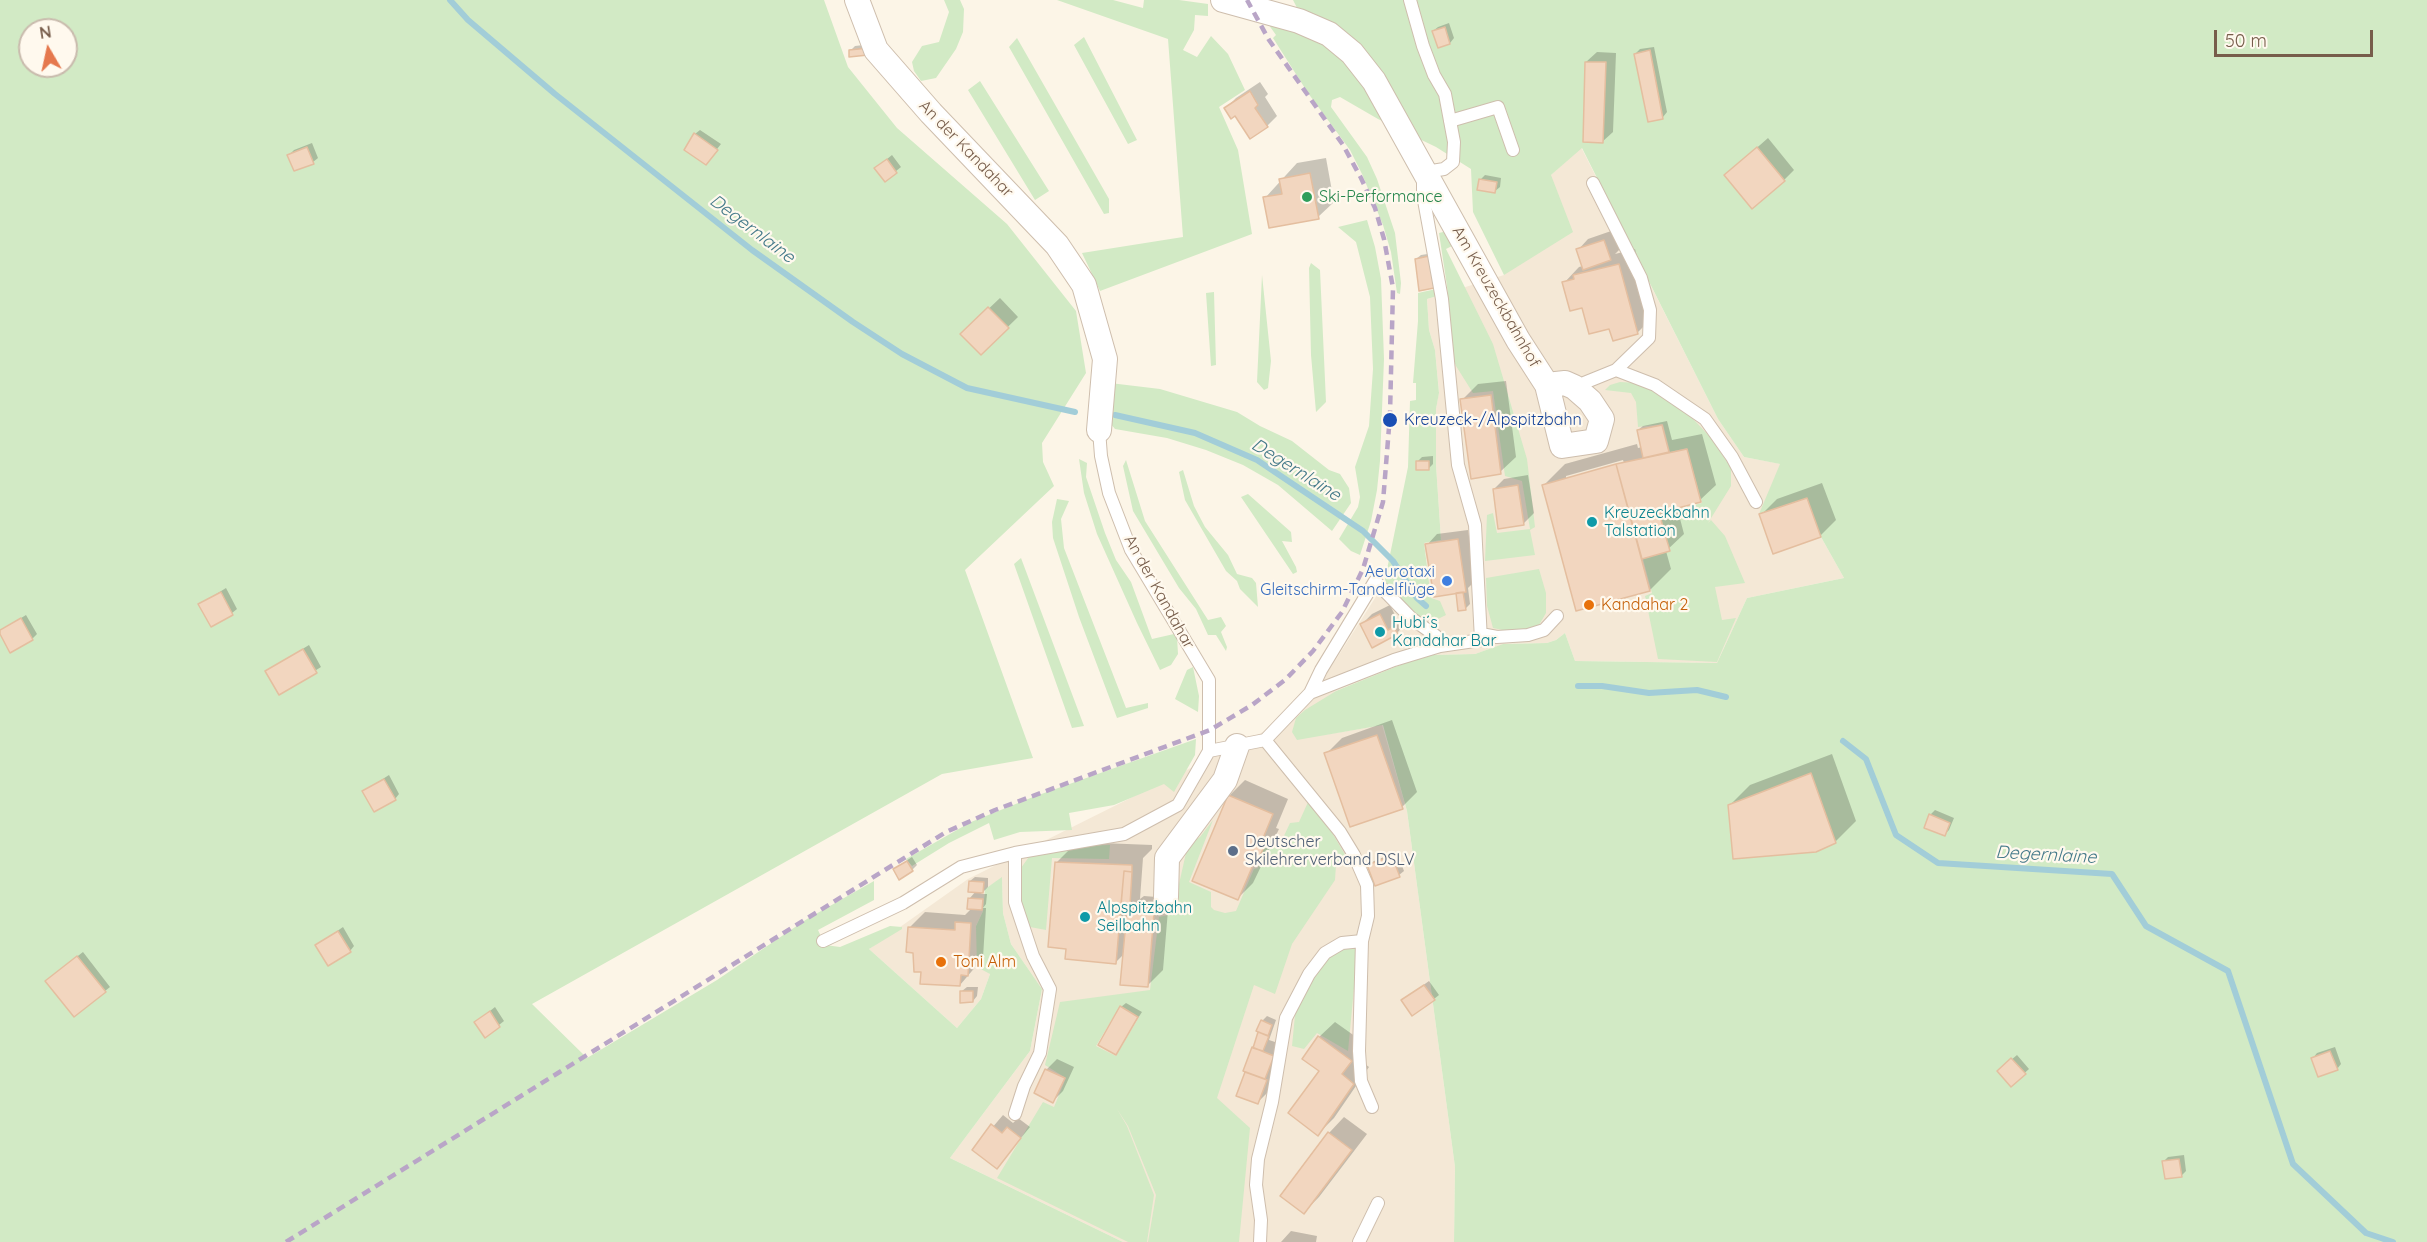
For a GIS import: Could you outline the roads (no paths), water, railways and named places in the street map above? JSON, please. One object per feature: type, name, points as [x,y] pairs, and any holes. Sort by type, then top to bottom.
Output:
[{"type":"street","name":"An der Kandahar","points":[[857,0],[876,50],[931,113],[1057,245],[1084,285],[1105,359],[1099,430]]},
{"type":"street","name":"Am Kreuzeckbahnhof","points":[[1222,0],[1299,21],[1329,34],[1352,53],[1374,81],[1518,340],[1547,385],[1562,446],[1596,441],[1602,418],[1590,401],[1574,387],[1565,383],[1547,385]]},
{"type":"street","points":[[1166,897],[1167,858],[1225,780],[1237,746]]},
{"type":"lane","points":[[1310,693],[1394,660],[1440,646],[1481,640],[1475,525],[1458,465],[1441,290],[1423,195],[1425,172],[1444,169],[1453,162],[1454,142],[1445,94],[1434,75],[1423,46],[1410,0]]},
{"type":"lane","points":[[1450,121],[1498,107],[1513,150]]},
{"type":"lane","points":[[1574,387],[1616,370],[1649,338],[1650,310],[1641,278],[1593,183]]},
{"type":"lane","points":[[1616,370],[1655,385],[1705,419],[1732,457],[1756,502]]},
{"type":"lane","name":"An der Kandahar","points":[[823,940],[903,903],[961,867],[1015,853],[1124,834],[1178,805],[1209,751],[1209,680],[1131,550],[1109,493],[1101,456],[1099,430]]},
{"type":"lane","points":[[1209,751],[1265,740],[1310,693],[1321,670],[1375,581],[1411,618],[1436,636],[1440,646]]},
{"type":"lane","points":[[1481,634],[1497,637],[1528,635],[1544,630],[1557,616]]},
{"type":"lane","points":[[1265,740],[1341,832],[1367,885],[1368,916],[1362,941],[1359,1051],[1361,1081],[1372,1107]]},
{"type":"lane","points":[[1015,853],[1015,902],[1033,956],[1050,989],[1040,1053],[1024,1086],[1015,1114]]},
{"type":"lane","points":[[1260,1242],[1261,1220],[1256,1185],[1258,1159],[1272,1102],[1287,1018],[1309,974],[1325,953],[1342,943],[1362,941]]},
{"type":"lane","points":[[1359,1242],[1378,1203]]},
{"type":"waterway","name":"Degernlaine","points":[[450,0],[468,20],[555,94],[752,250],[853,322],[902,354],[967,388],[1075,412]]},
{"type":"waterway","name":"Degernlaine","points":[[1115,415],[1195,433],[1257,460],[1363,531],[1393,561],[1417,598],[1426,606]]},
{"type":"waterway","name":"Degernlaine","points":[[1578,686],[1602,686],[1649,693],[1697,690],[1726,697]]},
{"type":"waterway","name":"Degernlaine","points":[[1843,741],[1866,759],[1896,835],[1938,863],[2112,874],[2146,926],[2228,971],[2293,1164],[2366,1233],[2393,1242]]},
{"type":"railway","points":[[286,1242],[946,832],[995,810],[1210,730],[1252,705],[1285,680],[1313,651],[1342,612],[1363,569],[1383,502],[1390,415],[1393,288],[1384,239],[1375,208],[1361,178],[1343,145],[1269,40],[1247,0]]},
{"type":"place","name":"Ski-Performance","points":[[1307,197]]},
{"type":"place","name":"Kreuzeck-/Alpspitzbahn","points":[[1390,420]]},
{"type":"place","name":"Kreuzeckbahn Talstation","points":[[1592,522]]},
{"type":"place","name":"Aeurotaxi Gleitschirm-Tandelflüge","points":[[1447,581]]},
{"type":"place","name":"Kandahar 2","points":[[1589,605]]},
{"type":"place","name":"Hubi´s Kandahar Bar","points":[[1380,632]]},
{"type":"place","name":"Deutscher Skilehrerverband DSLV","points":[[1233,851]]},
{"type":"place","name":"Alpspitzbahn Seilbahn","points":[[1085,917]]},
{"type":"place","name":"Toni Alm","points":[[941,962]]}]
